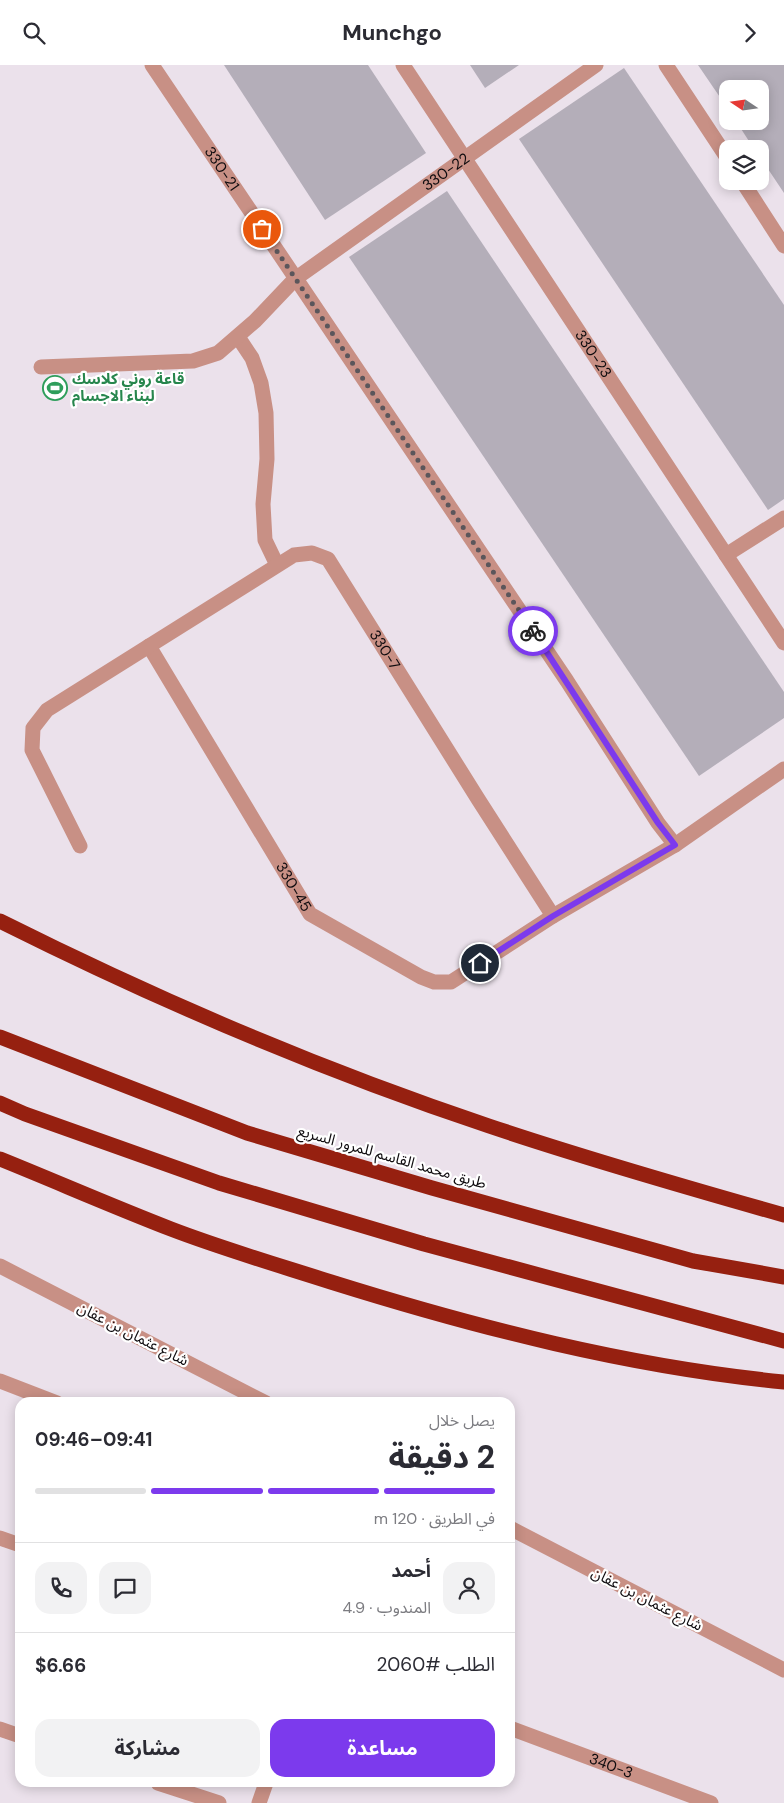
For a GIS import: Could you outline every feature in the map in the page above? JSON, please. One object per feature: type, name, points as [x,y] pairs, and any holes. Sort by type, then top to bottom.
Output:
[{"type":"highway","points":[[0,921],[147,992],[232,1029],[403,1096],[575,1154],[784,1215]]},
{"type":"highway","name":"طريق محمد القاسم للمرور السريع","points":[[0,1037],[247,1133],[432,1188],[693,1261],[784,1277]]},
{"type":"highway","points":[[0,1103],[25,1114],[219,1183],[424,1244],[784,1341]]},
{"type":"highway","points":[[0,1159],[173,1230],[319,1278],[467,1323],[562,1345],[654,1363],[742,1378],[784,1382]]},
{"type":"street","name":"330-21","points":[[152,65],[567,681],[658,823],[675,845]]},
{"type":"street","name":"330-23","points":[[404,65],[784,643]]},
{"type":"street","name":"330-22","points":[[41,367],[193,361],[218,353],[238,337],[295,279],[596,65]]},
{"type":"street","points":[[666,65],[719,145]]},
{"type":"street","points":[[748,190],[784,246]]},
{"type":"street","points":[[238,337],[252,358],[261,383],[266,413],[266,459],[263,504],[266,540],[277,565]]},
{"type":"street","points":[[726,555],[784,518]]},
{"type":"street","name":"330-7","points":[[80,847],[32,750],[33,728],[47,710],[277,565],[294,555],[312,553],[328,559],[553,916]]},
{"type":"street","name":"330-45","points":[[149,646],[310,914],[420,977],[434,982],[451,981],[553,916],[675,845],[784,769]]},
{"type":"street","name":"شارع عثمان بن عفان","points":[[0,1266],[254,1397]]},
{"type":"street","points":[[0,1381],[41,1397]]},
{"type":"street","name":"شارع عثمان بن عفان","points":[[515,1531],[784,1670]]},
{"type":"street","points":[[0,1538],[15,1543]]},
{"type":"street","points":[[0,1729],[15,1734]]},
{"type":"street","name":"340-3","points":[[515,1730],[712,1803]]},
{"type":"street","points":[[170,1787],[219,1803]]},
{"type":"street","points":[[259,1803],[265,1787]]},
{"type":"building","points":[[224,65],[368,65],[426,153],[325,220]]},
{"type":"building","points":[[470,65],[519,65],[485,88]]},
{"type":"building","points":[[698,65],[784,65],[784,193],[769,170],[769,140],[748,140],[742,130],[769,130],[769,80],[719,80],[719,96]]},
{"type":"building","points":[[624,68],[784,305],[784,499],[768,510],[519,139]]},
{"type":"building","points":[[447,191],[784,692],[784,718],[699,776],[349,257]]},
{"type":"way so far","points":[[262,229],[533,631]]},
{"type":"place","name":"قاعة روني كلاسك لبناء الاجسام","points":[[55,388]]},
{"type":"route","points":[[480,963],[553,916],[675,845],[658,823],[533,631]]}]
